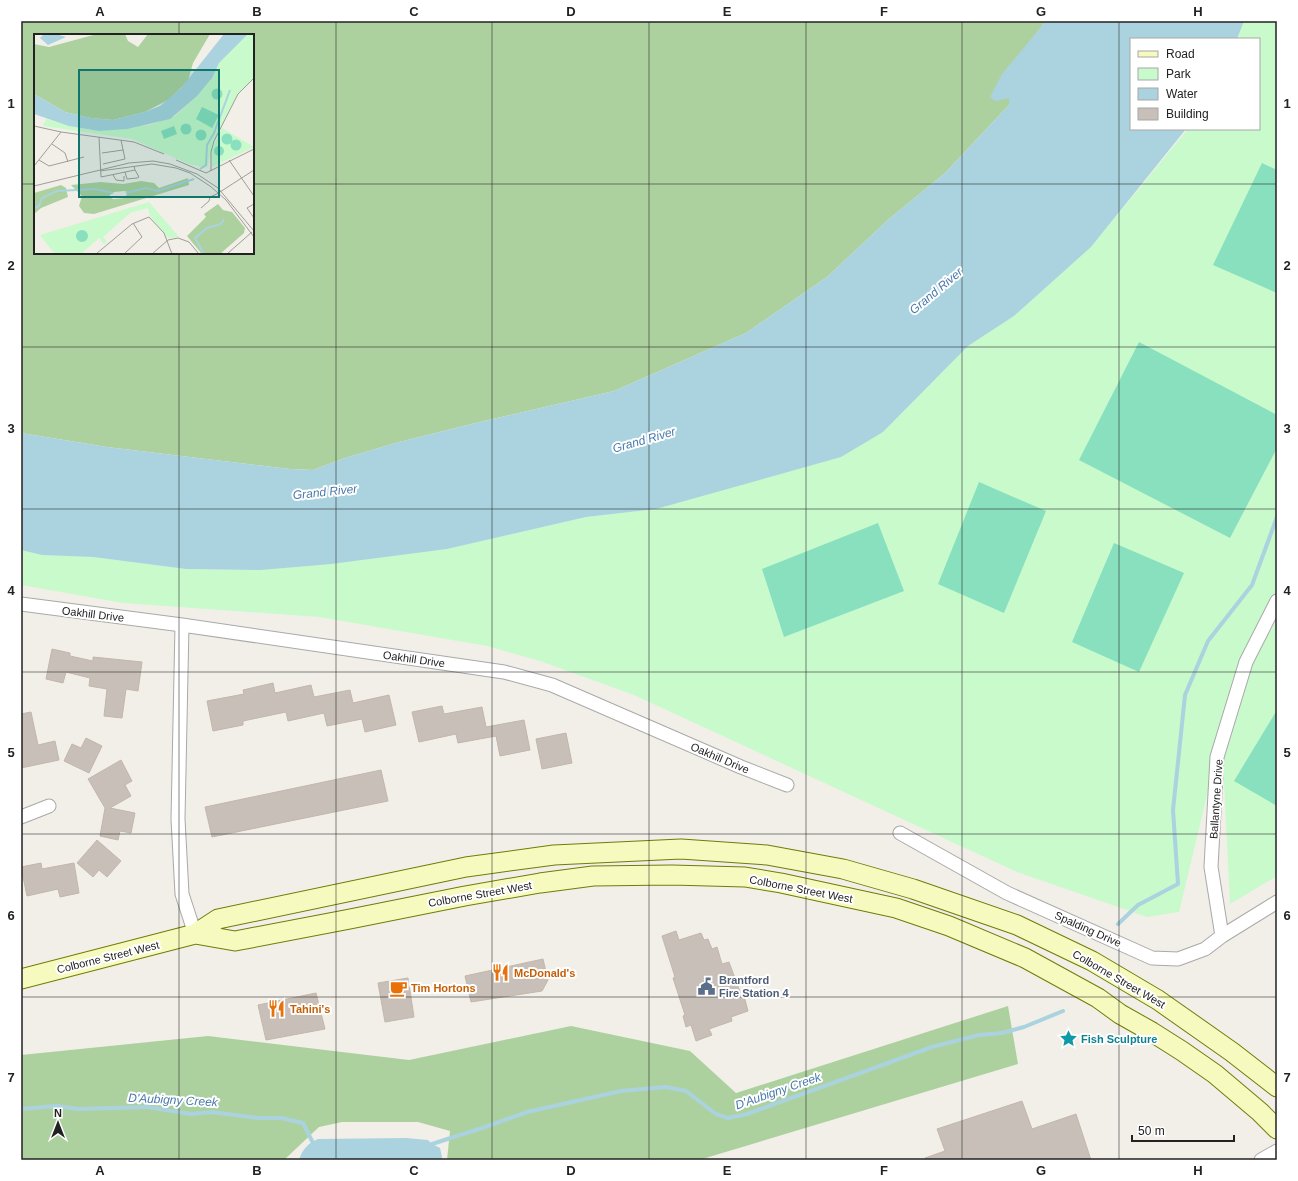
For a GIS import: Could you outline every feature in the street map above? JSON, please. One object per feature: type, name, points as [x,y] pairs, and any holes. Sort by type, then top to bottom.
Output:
[{"type":"main road","name":"Colborne Street West","points":[[21,979],[195,934],[218,919],[466,867],[554,855],[681,849],[767,855],[843,869],[913,889],[1017,925],[1092,962],[1158,1000],[1232,1052],[1277,1087]]},
{"type":"main road","name":"Colborne Street West","points":[[195,934],[235,941],[350,920],[465,896],[540,883],[593,876],[672,875],[745,878],[781,883],[896,908],[949,926],[1025,958],[1098,998],[1120,1014],[1182,1051],[1215,1074],[1260,1112],[1277,1129]]},
{"type":"street","name":"Ballantyne Drive","points":[[1222,936],[1212,867],[1217,757],[1246,662],[1277,601]]},
{"type":"street","name":"Oakhill Drive","points":[[21,604],[182,625],[504,672],[552,685],[741,768],[787,785]]},
{"type":"street","points":[[182,625],[178,819],[182,894],[195,934]]},
{"type":"street","points":[[21,817],[49,806]]},
{"type":"street","name":"Spalding Drive","points":[[900,832],[1007,893],[1152,958],[1178,959],[1205,949],[1222,936],[1277,902]]},
{"type":"street","points":[[1261,1160],[1277,1152]]},
{"type":"green space","points":[[21,21],[1046,21],[1027,45],[1009,98],[1009,105],[945,173],[889,219],[827,277],[746,333],[614,391],[399,442],[345,458],[313,470],[290,469],[107,447],[21,433]]},
{"type":"green space","points":[[1244,21],[1277,21],[1277,600],[1246,662],[1216,758],[1179,912],[1147,917],[1017,872],[634,695],[540,661],[487,646],[319,617],[123,603],[21,585],[21,550],[42,555],[93,557],[186,569],[261,570],[447,549],[586,517],[656,509],[883,432],[968,346],[1014,316],[1091,247],[1187,130],[1260,130],[1260,38],[1237,38]]},
{"type":"green space","points":[[1262,163],[1277,170],[1277,293],[1213,265]]},
{"type":"green space","points":[[1139,342],[1277,415],[1277,448],[1230,538],[1079,460]]},
{"type":"green space","points":[[979,482],[1046,511],[1004,613],[938,584]]},
{"type":"green space","points":[[878,523],[904,591],[784,637],[762,569]]},
{"type":"green space","points":[[1114,543],[1184,573],[1139,672],[1072,642]]},
{"type":"green space","points":[[1277,620],[1277,876],[1230,904],[1223,761],[1253,662]]},
{"type":"green space","points":[[1277,710],[1277,806],[1234,781]]},
{"type":"green space","points":[[1008,1006],[1018,1064],[699,1160],[447,1160],[450,1131],[418,1122],[342,1122],[319,1127],[284,1160],[23,1160],[21,1157],[21,1055],[208,1036],[409,1060],[571,1026],[690,1051],[736,1093]]},
{"type":"water","name":"Grand River","points":[[1046,21],[1244,21],[1237,38],[1130,38],[1130,130],[1185,130],[1091,247],[1014,316],[968,346],[883,432],[841,457],[656,509],[586,517],[447,549],[331,564],[261,570],[186,569],[93,557],[42,555],[21,550],[21,433],[107,447],[290,469],[313,470],[345,458],[399,442],[614,391],[746,333],[827,277],[889,219],[945,173],[1009,105],[1009,98],[995,101],[990,97],[1002,74]]},
{"type":"water","points":[[406,1138],[428,1140],[440,1148],[442,1157],[441,1160],[299,1160],[306,1147],[318,1139]]},
{"type":"building","points":[[52,649],[70,653],[70,656],[93,661],[93,657],[142,662],[138,691],[126,689],[122,718],[104,716],[107,689],[89,686],[90,678],[66,672],[63,683],[46,679]]},
{"type":"building","points":[[273,683],[275,693],[311,685],[314,697],[350,690],[353,703],[389,695],[396,725],[365,732],[362,719],[327,726],[324,713],[288,721],[286,712],[243,721],[243,725],[213,731],[207,701],[244,694],[243,690]]},
{"type":"building","points":[[442,706],[444,714],[482,707],[486,727],[524,720],[530,750],[500,756],[496,736],[458,743],[456,734],[419,742],[412,712]]},
{"type":"building","points":[[31,712],[38,745],[55,741],[59,760],[21,768],[21,714]]},
{"type":"building","points":[[566,733],[572,763],[542,769],[536,739]]},
{"type":"building","points":[[86,738],[102,746],[89,773],[64,761],[72,744],[81,748]]},
{"type":"building","points":[[121,760],[132,781],[125,785],[131,796],[110,808],[135,813],[131,833],[120,831],[118,840],[100,836],[105,808],[88,779]]},
{"type":"building","points":[[381,770],[388,801],[212,837],[205,807]]},
{"type":"building","points":[[97,840],[121,861],[107,877],[99,870],[93,877],[77,863]]},
{"type":"building","points":[[41,863],[42,869],[74,863],[79,893],[60,897],[58,889],[27,896],[21,867]]},
{"type":"building","name":"Brantford Fire Station 4","points":[[676,931],[679,940],[701,933],[704,940],[708,939],[712,949],[717,947],[722,964],[729,962],[742,997],[744,996],[748,1011],[731,1017],[732,1021],[709,1029],[712,1035],[696,1041],[691,1025],[686,1027],[683,1016],[685,1015],[673,978],[675,977],[662,936]]},
{"type":"building","points":[[543,959],[548,980],[542,991],[471,1002],[465,976]]},
{"type":"building","points":[[408,978],[414,1017],[385,1022],[378,983]]},
{"type":"building","points":[[316,993],[325,1029],[266,1040],[258,1005]]},
{"type":"building","points":[[1022,1101],[1032,1129],[1076,1114],[1091,1160],[925,1160],[925,1158],[945,1151],[937,1129]]},
{"type":"waterway","points":[[1118,924],[1138,905],[1178,884],[1173,810],[1185,695],[1208,641],[1252,585],[1277,517]]},
{"type":"waterway","name":"D'Aubigny Creek","points":[[432,1144],[527,1112],[621,1091],[666,1087],[686,1091],[716,1114],[728,1118],[747,1114],[932,1047],[979,1035],[1002,1033],[1024,1027],[1063,1011]]},
{"type":"waterway","name":"D'Aubigny Creek","points":[[21,1109],[57,1106],[78,1109],[147,1107],[191,1114],[212,1112],[258,1118],[281,1118],[303,1123],[312,1141]]},
{"type":"place","name":"McDonald's","points":[[501,973]]},
{"type":"place","name":"Brantford Fire Station 4","points":[[706,986]]},
{"type":"place","name":"Tim Hortons","points":[[398,988]]},
{"type":"place","name":"Tahini's","points":[[277,1009]]},
{"type":"place","name":"Fish Sculpture","points":[[1068,1039]]}]
